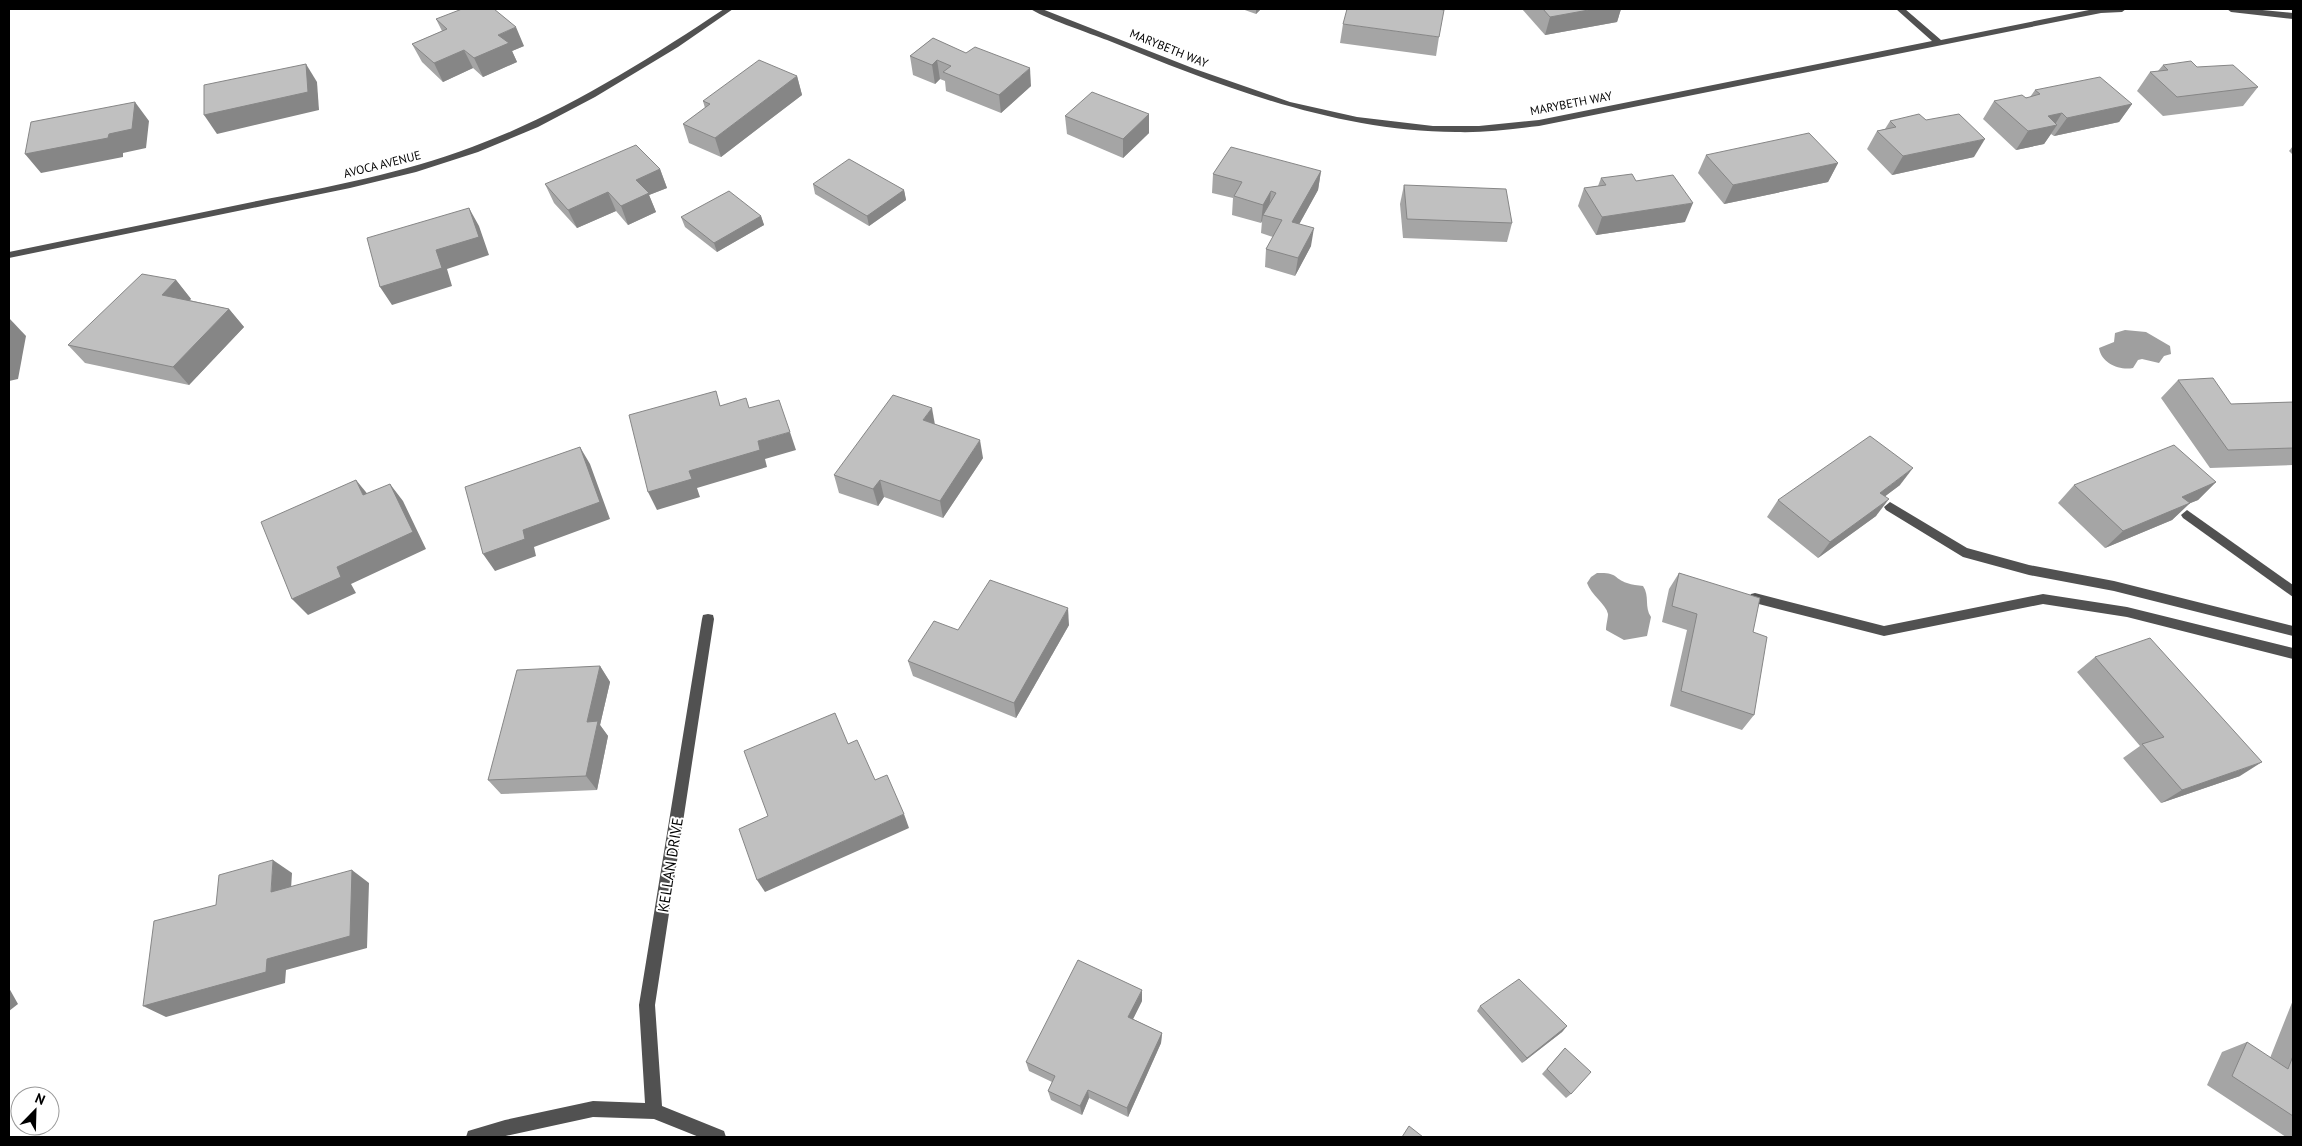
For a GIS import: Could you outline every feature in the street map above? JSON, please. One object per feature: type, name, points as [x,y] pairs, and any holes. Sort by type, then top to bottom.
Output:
[{"type":"street","name":"AVOCA AVENUE","points":[[9,255],[311,194],[412,170],[504,138],[587,98],[679,43],[729,9]]},
{"type":"street","name":"MARYBETH WAY","points":[[1035,9],[1237,89],[1289,105],[1351,118],[1406,125],[1478,129],[1539,123],[2100,10],[2122,9]]},
{"type":"street","points":[[1900,9],[1938,42]]},
{"type":"street","points":[[2230,9],[2293,16]]},
{"type":"street","points":[[1890,507],[1963,552],[2029,570],[2114,586],[2293,631]]},
{"type":"street","points":[[2187,515],[2293,592]]},
{"type":"street","points":[[1755,598],[1884,631],[2043,599],[2127,612],[2293,654]]},
{"type":"street","name":"KELLAN DRIVE","points":[[654,1112],[647,1005],[708,619]]},
{"type":"street","points":[[474,1137],[505,1128],[593,1109],[654,1112],[718,1137]]},
{"type":"shaded area","points":[[2125,330],[2146,332],[2170,346],[2171,354],[2164,356],[2159,363],[2142,359],[2138,360],[2133,368],[2128,369],[2112,365],[2103,358],[2099,348],[2114,342],[2115,333]]},
{"type":"shaded area","points":[[1597,573],[1612,574],[1627,583],[1643,586],[1651,617],[1647,636],[1624,640],[1606,630],[1607,610],[1587,583]]},
{"type":"building","points":[[462,9],[494,9],[516,27],[498,35],[509,43],[474,58],[464,50],[434,63],[412,44],[447,29],[436,19]]},
{"type":"building","points":[[1347,9],[1444,10],[1439,37],[1343,24]]},
{"type":"building","points":[[1543,9],[1594,9],[1550,17]]},
{"type":"building","points":[[933,38],[966,53],[975,47],[1030,68],[999,95],[943,72],[951,66],[937,60],[932,65],[910,56]]},
{"type":"building","points":[[759,60],[797,76],[715,138],[683,124],[710,104],[703,101]]},
{"type":"building","points":[[2191,61],[2197,67],[2233,65],[2258,87],[2177,97],[2150,72],[2168,70],[2163,65]]},
{"type":"building","points":[[306,64],[308,92],[204,115],[204,85]]},
{"type":"building","points":[[2100,77],[2132,104],[2067,118],[2062,113],[2048,116],[2057,125],[2028,131],[1994,101],[2022,95],[2026,98],[2040,94],[2035,90]]},
{"type":"building","points":[[1092,92],[1149,114],[1123,139],[1065,116]]},
{"type":"building","points":[[135,102],[132,129],[109,134],[108,138],[25,154],[31,122]]},
{"type":"building","points":[[1919,114],[1926,120],[1959,114],[1985,139],[1903,156],[1877,131],[1896,127],[1890,121]]},
{"type":"building","points":[[1809,133],[1838,163],[1733,185],[1706,155]]},
{"type":"building","points":[[636,145],[660,169],[636,180],[649,193],[621,206],[608,192],[568,210],[545,184]]},
{"type":"building","points":[[1231,147],[1321,171],[1292,222],[1314,228],[1298,258],[1266,249],[1282,220],[1263,215],[1276,193],[1271,191],[1263,205],[1234,196],[1242,182],[1213,174]]},
{"type":"building","points":[[849,159],[904,190],[867,216],[813,184]]},
{"type":"building","points":[[1632,174],[1636,181],[1673,175],[1693,203],[1602,217],[1584,188],[1606,185],[1601,178]]},
{"type":"building","points":[[1404,185],[1506,189],[1512,223],[1407,219]]},
{"type":"building","points":[[729,191],[761,216],[714,243],[681,217]]},
{"type":"building","points":[[469,208],[479,237],[436,250],[442,268],[380,287],[367,238]]},
{"type":"building","points":[[142,274],[176,280],[162,295],[229,309],[173,367],[68,345]]},
{"type":"building","points":[[2213,378],[2231,404],[2293,402],[2293,448],[2228,450],[2178,380]]},
{"type":"building","points":[[716,391],[720,406],[746,398],[749,408],[779,400],[790,432],[758,441],[760,450],[689,471],[692,479],[648,492],[629,415]]},
{"type":"building","points":[[893,395],[932,408],[923,420],[980,440],[940,501],[880,480],[873,489],[834,475]]},
{"type":"building","points":[[1870,436],[1913,468],[1880,493],[1889,499],[1830,542],[1778,500]]},
{"type":"building","points":[[2174,445],[2216,482],[2182,497],[2190,503],[2123,531],[2074,485]]},
{"type":"building","points":[[580,447],[600,502],[523,530],[525,539],[483,554],[465,487]]},
{"type":"building","points":[[356,480],[363,495],[390,484],[413,532],[337,567],[341,577],[292,599],[261,522]]},
{"type":"building","points":[[1679,573],[1760,598],[1753,632],[1767,637],[1754,715],[1681,691],[1697,614],[1672,606]]},
{"type":"building","points":[[990,580],[1068,608],[1014,703],[908,661],[934,621],[958,630]]},
{"type":"building","points":[[2150,638],[2262,762],[2182,790],[2142,744],[2164,737],[2095,657]]},
{"type":"building","points":[[600,666],[587,722],[598,721],[586,776],[488,780],[517,670]]},
{"type":"building","points":[[835,713],[848,744],[857,740],[875,780],[887,775],[904,814],[757,880],[739,829],[768,816],[744,751]]},
{"type":"building","points":[[273,860],[271,892],[352,870],[350,936],[267,959],[266,972],[143,1006],[154,921],[216,905],[219,875]]},
{"type":"building","points":[[1078,960],[1142,990],[1128,1017],[1162,1033],[1127,1108],[1088,1090],[1080,1106],[1048,1091],[1055,1076],[1026,1062]]},
{"type":"building","points":[[1519,979],[1567,1026],[1527,1058],[1480,1006]]},
{"type":"building","points":[[2247,1042],[2288,1069],[2293,1056],[2293,1116],[2232,1076]]},
{"type":"building","points":[[1565,1048],[1591,1072],[1571,1094],[1547,1069]]},
{"type":"building","points":[[1409,1126],[1423,1137],[1402,1137]]}]
